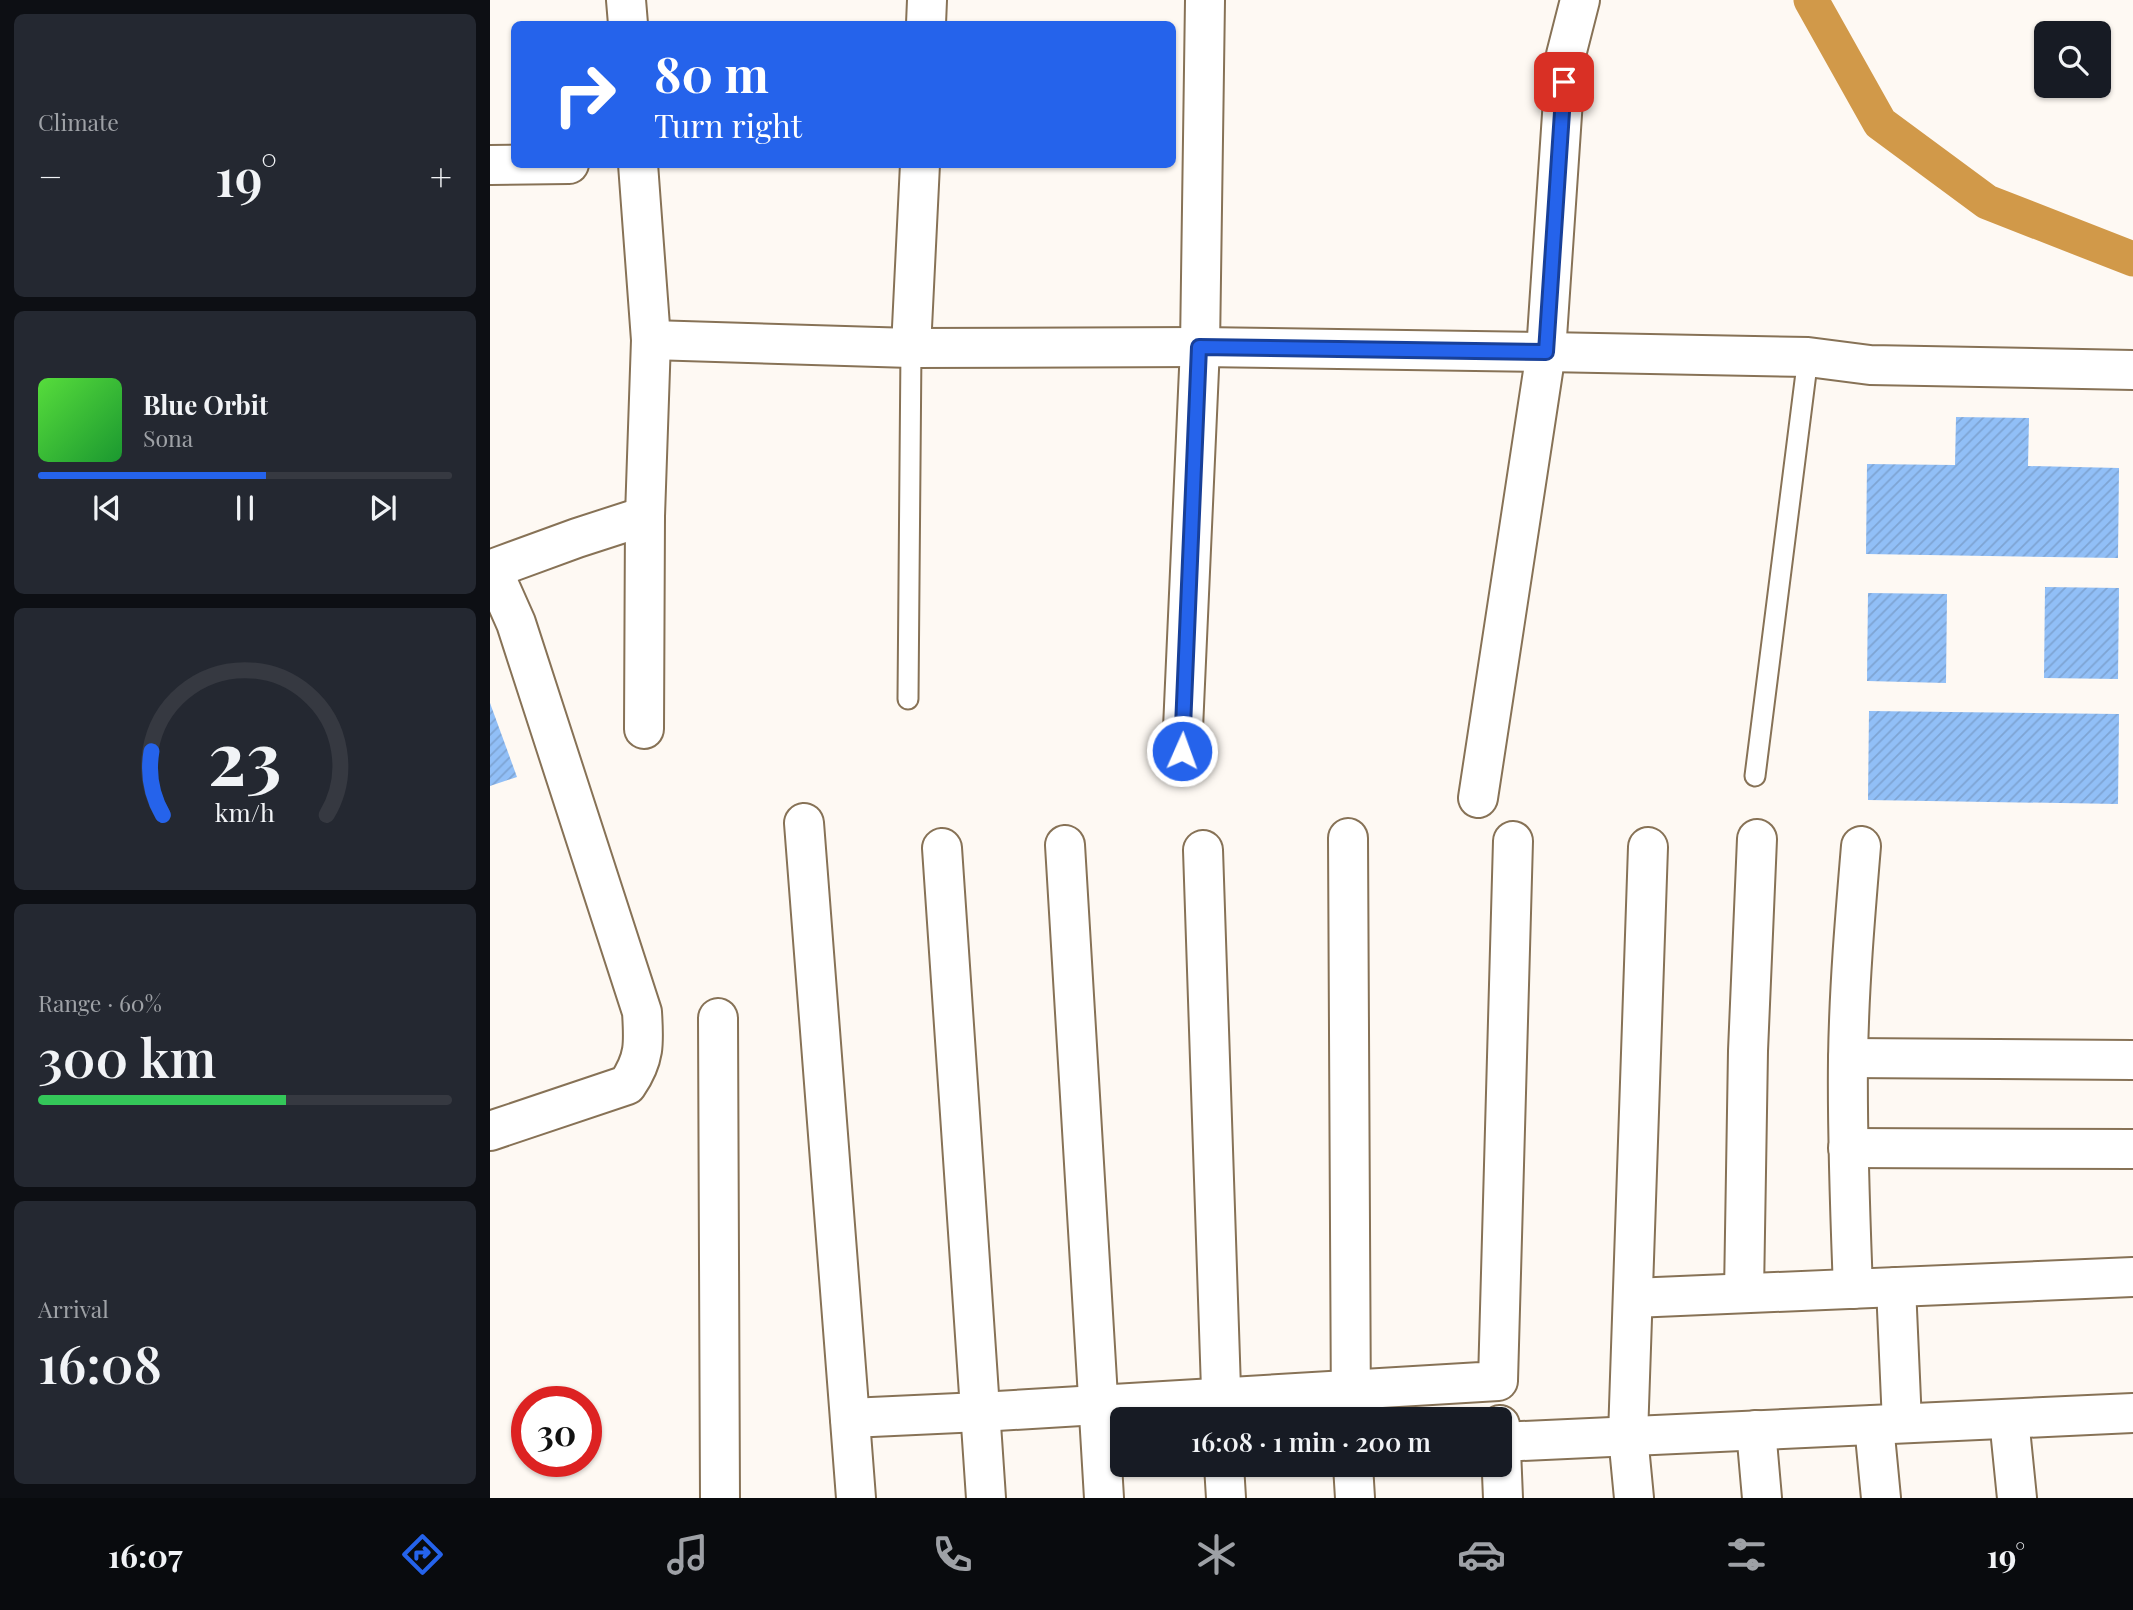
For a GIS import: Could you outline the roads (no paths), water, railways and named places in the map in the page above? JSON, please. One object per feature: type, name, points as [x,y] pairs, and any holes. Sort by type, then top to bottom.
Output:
[{"type":"street","points":[[626,0],[628,21]]},
{"type":"street","points":[[926,21],[927,0]]},
{"type":"street","points":[[1182,751],[1199,347],[1205,0]]},
{"type":"street","points":[[1478,798],[1546,352],[1566,55],[1580,0]]},
{"type":"street","points":[[490,166],[511,165]]},
{"type":"street","points":[[638,168],[651,340],[645,516],[644,729]]},
{"type":"street","points":[[911,348],[920,168]]},
{"type":"street","points":[[651,340],[911,348],[1199,347],[1546,352],[2133,370]]},
{"type":"street","points":[[490,1131],[627,1085],[638,1069],[644,1045],[642,1012],[503,628],[492,569],[645,516]]},
{"type":"street","points":[[804,823],[856,1498]]},
{"type":"street","points":[[1348,838],[1351,1405]]},
{"type":"street","points":[[1744,1293],[1748,1052],[1757,839]]},
{"type":"street","points":[[1499,1407],[1513,841]]},
{"type":"street","points":[[1065,845],[1104,1498]]},
{"type":"street","points":[[1853,1289],[1848,1058],[1861,846]]},
{"type":"street","points":[[942,848],[985,1498]]},
{"type":"street","points":[[1634,1498],[1628,1436],[1648,848]]},
{"type":"street","points":[[1203,850],[1221,1407]]},
{"type":"street","points":[[718,1018],[720,1498]]},
{"type":"street","points":[[1848,1058],[2133,1060]]},
{"type":"street","points":[[1848,1148],[2133,1149]]},
{"type":"street","points":[[1633,1298],[2133,1277]]},
{"type":"street","points":[[1881,1498],[1896,1287]]},
{"type":"street","points":[[1264,1407],[1351,1405],[1498,1381]]},
{"type":"street","points":[[850,1418],[1099,1405],[1180,1407]]},
{"type":"street","points":[[1512,1441],[2133,1413]]},
{"type":"street","points":[[2009,1419],[2017,1498]]},
{"type":"street","points":[[1756,1430],[1762,1498]]},
{"type":"street","points":[[1225,1477],[1226,1498]]},
{"type":"street","points":[[1354,1477],[1355,1498]]},
{"type":"street","points":[[1502,1477],[1503,1498]]},
{"type":"lane","points":[[908,699],[911,348]]},
{"type":"lane","points":[[1755,776],[1837,361]]},
{"type":"waterway","points":[[1811,0],[1880,123],[1987,202],[2133,259]]}]
